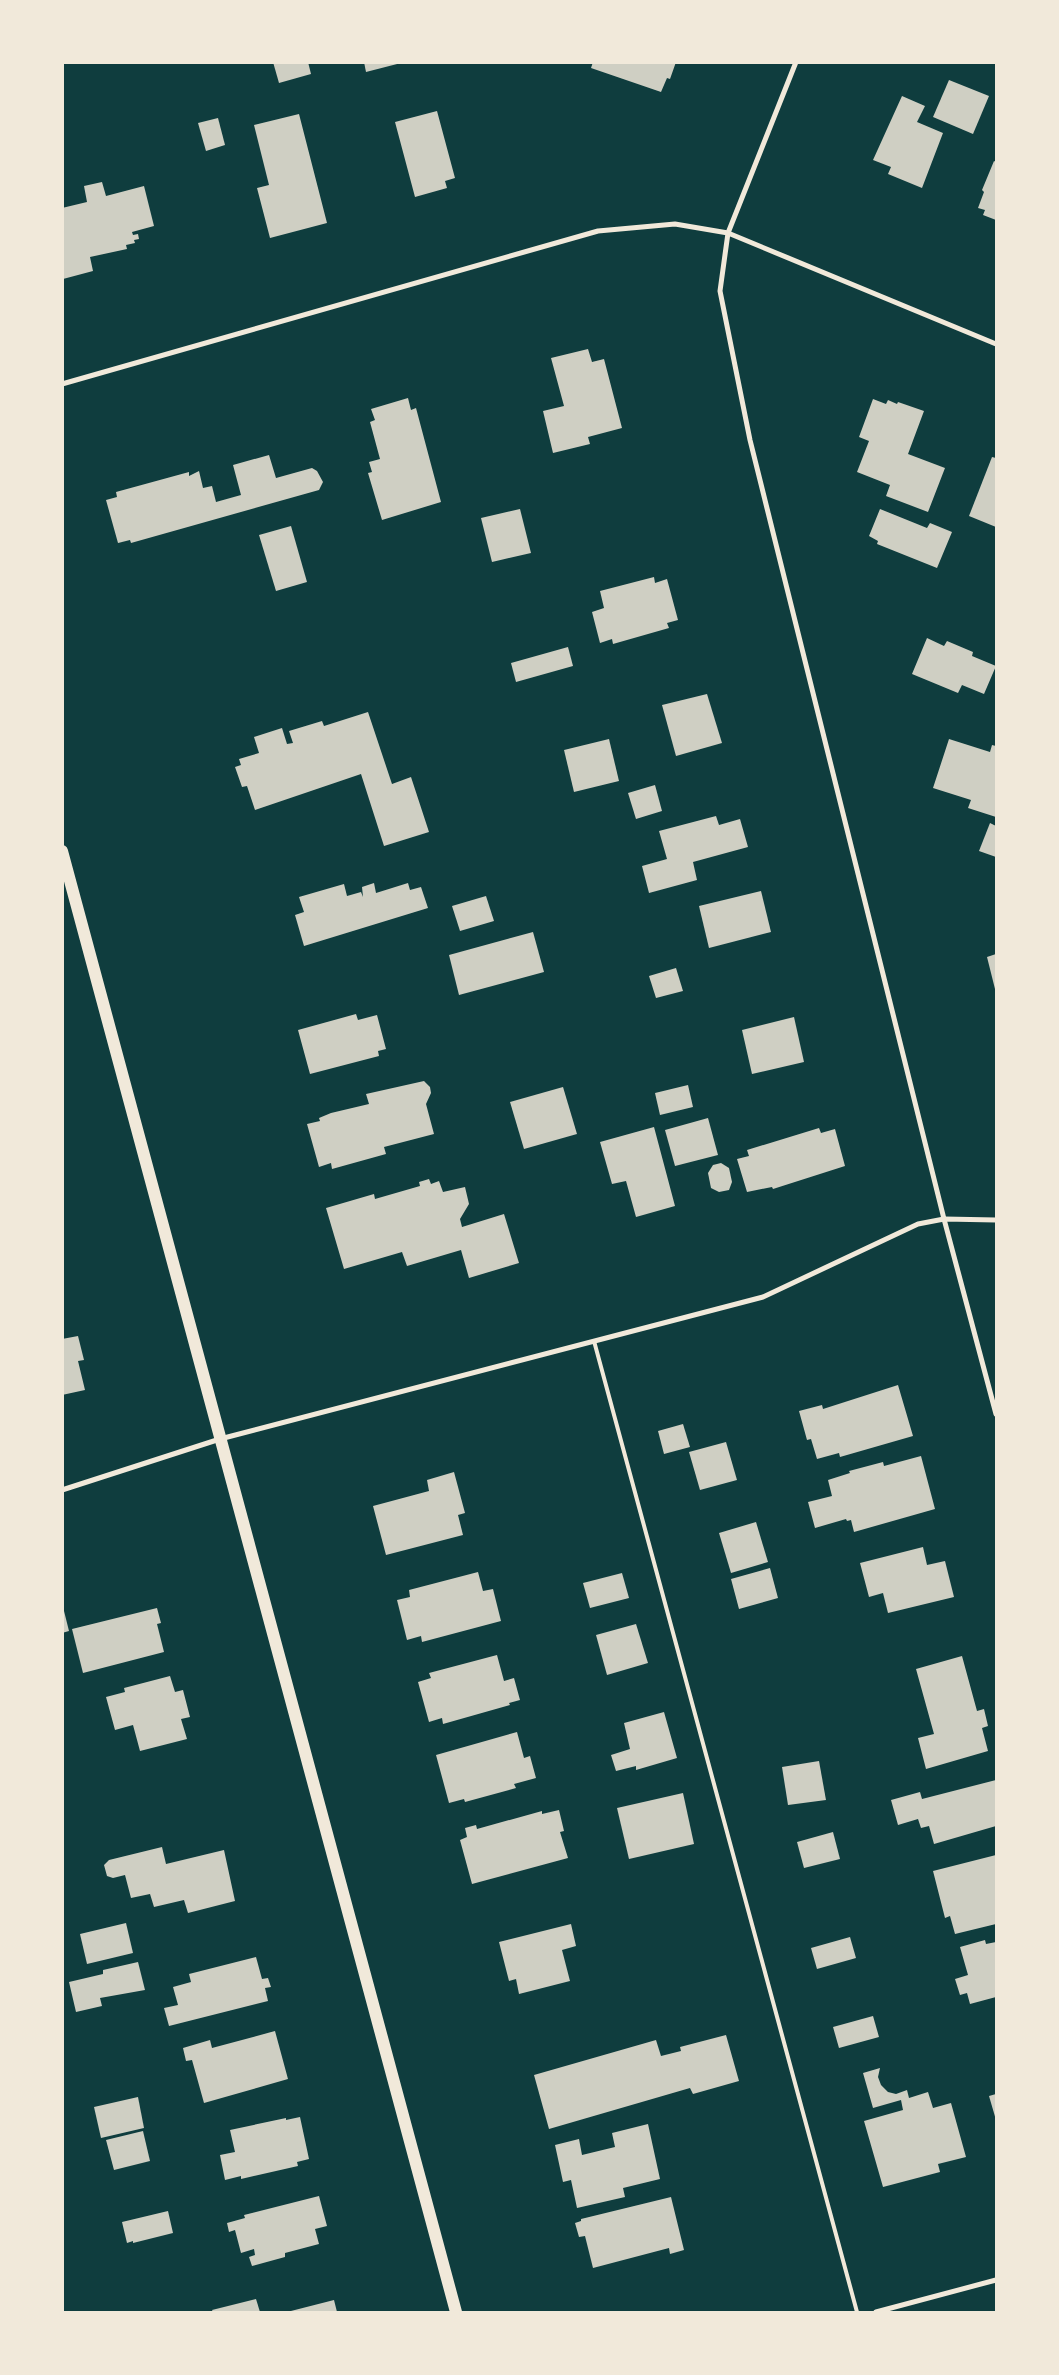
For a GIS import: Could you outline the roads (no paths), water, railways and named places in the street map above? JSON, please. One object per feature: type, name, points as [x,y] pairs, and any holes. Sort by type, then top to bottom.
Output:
[{"type":"main road","points":[[62,851],[456,2312]]},
{"type":"street","points":[[796,62],[728,233],[720,291],[750,440],[944,1219],[996,1414]]},
{"type":"street","points":[[62,384],[598,231],[675,224],[728,233],[996,344]]},
{"type":"street","points":[[62,1490],[220,1439],[763,1297],[918,1224],[944,1219],[996,1220]]},
{"type":"street","points":[[876,2312],[996,2280]]},
{"type":"lane","points":[[594,1341],[857,2312]]}]
